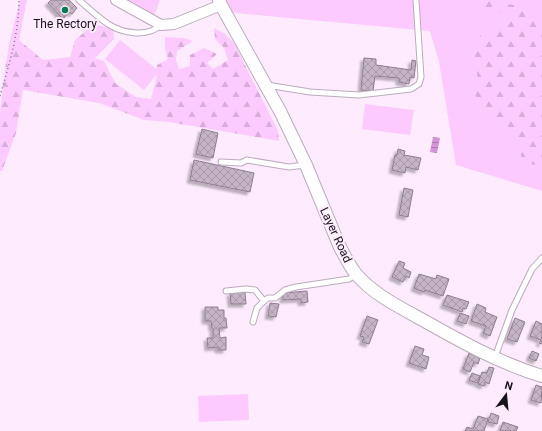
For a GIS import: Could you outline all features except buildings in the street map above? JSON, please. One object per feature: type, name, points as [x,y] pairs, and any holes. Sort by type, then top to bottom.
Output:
[{"type":"street","points":[[116,0],[161,25],[174,24],[220,2]]},
{"type":"street","name":"Layer Road","points":[[220,2],[266,85],[306,165],[345,258],[356,274],[377,292],[396,305],[462,342],[495,358],[542,376]]},
{"type":"lane","points":[[79,0],[110,25],[124,30],[146,33],[161,25]]},
{"type":"lane","points":[[266,85],[310,92],[359,95],[411,89],[419,84],[421,77],[416,0]]},
{"type":"lane","points":[[221,162],[241,163],[247,160],[289,167],[306,165]]},
{"type":"lane","points":[[495,358],[512,310],[532,269],[542,258]]},
{"type":"lane","points":[[253,322],[257,308],[268,298],[275,298],[281,292],[296,286],[349,279],[356,274]]},
{"type":"lane","points":[[226,291],[246,289],[255,290],[264,301]]},
{"type":"path","points":[[0,96],[19,18],[19,0]]},
{"type":"green space","points":[[20,0],[27,0],[19,40],[9,44]]},
{"type":"green space","points":[[124,0],[160,0],[154,16]]},
{"type":"green space","points":[[209,0],[542,0],[542,191],[456,165],[439,62],[430,31],[235,13],[224,4]]},
{"type":"green space","points":[[466,0],[496,0],[527,11],[531,17],[535,19],[542,19],[542,167],[528,163],[521,158],[521,154],[524,151],[519,142],[502,129],[478,103],[475,95],[478,79],[474,58],[482,30],[493,27],[505,17],[503,13],[486,7],[470,5]]},
{"type":"green space","points":[[99,25],[113,29],[114,39],[95,58],[104,61],[115,83],[136,97],[151,99],[156,80],[157,65],[168,59],[165,48],[165,37],[183,38],[193,41],[177,51],[176,60],[179,69],[190,66],[190,55],[204,48],[217,54],[207,63],[213,69],[228,60],[224,48],[215,39],[214,28],[224,33],[234,43],[278,131],[279,141],[169,122],[144,120],[99,103],[23,90],[16,133],[2,171],[0,171],[0,115],[9,44],[19,40],[43,60],[70,57],[75,40],[87,30]]},
{"type":"green space","points":[[120,40],[159,71],[144,90],[105,59]]},
{"type":"green space","points":[[365,104],[414,110],[410,135],[362,129]]},
{"type":"green space","points":[[248,394],[249,420],[199,422],[198,396]]},
{"type":"shaded area","points":[[433,137],[440,138],[437,153],[430,152]]},
{"type":"place","name":"The Rectory","points":[[65,10]]}]
